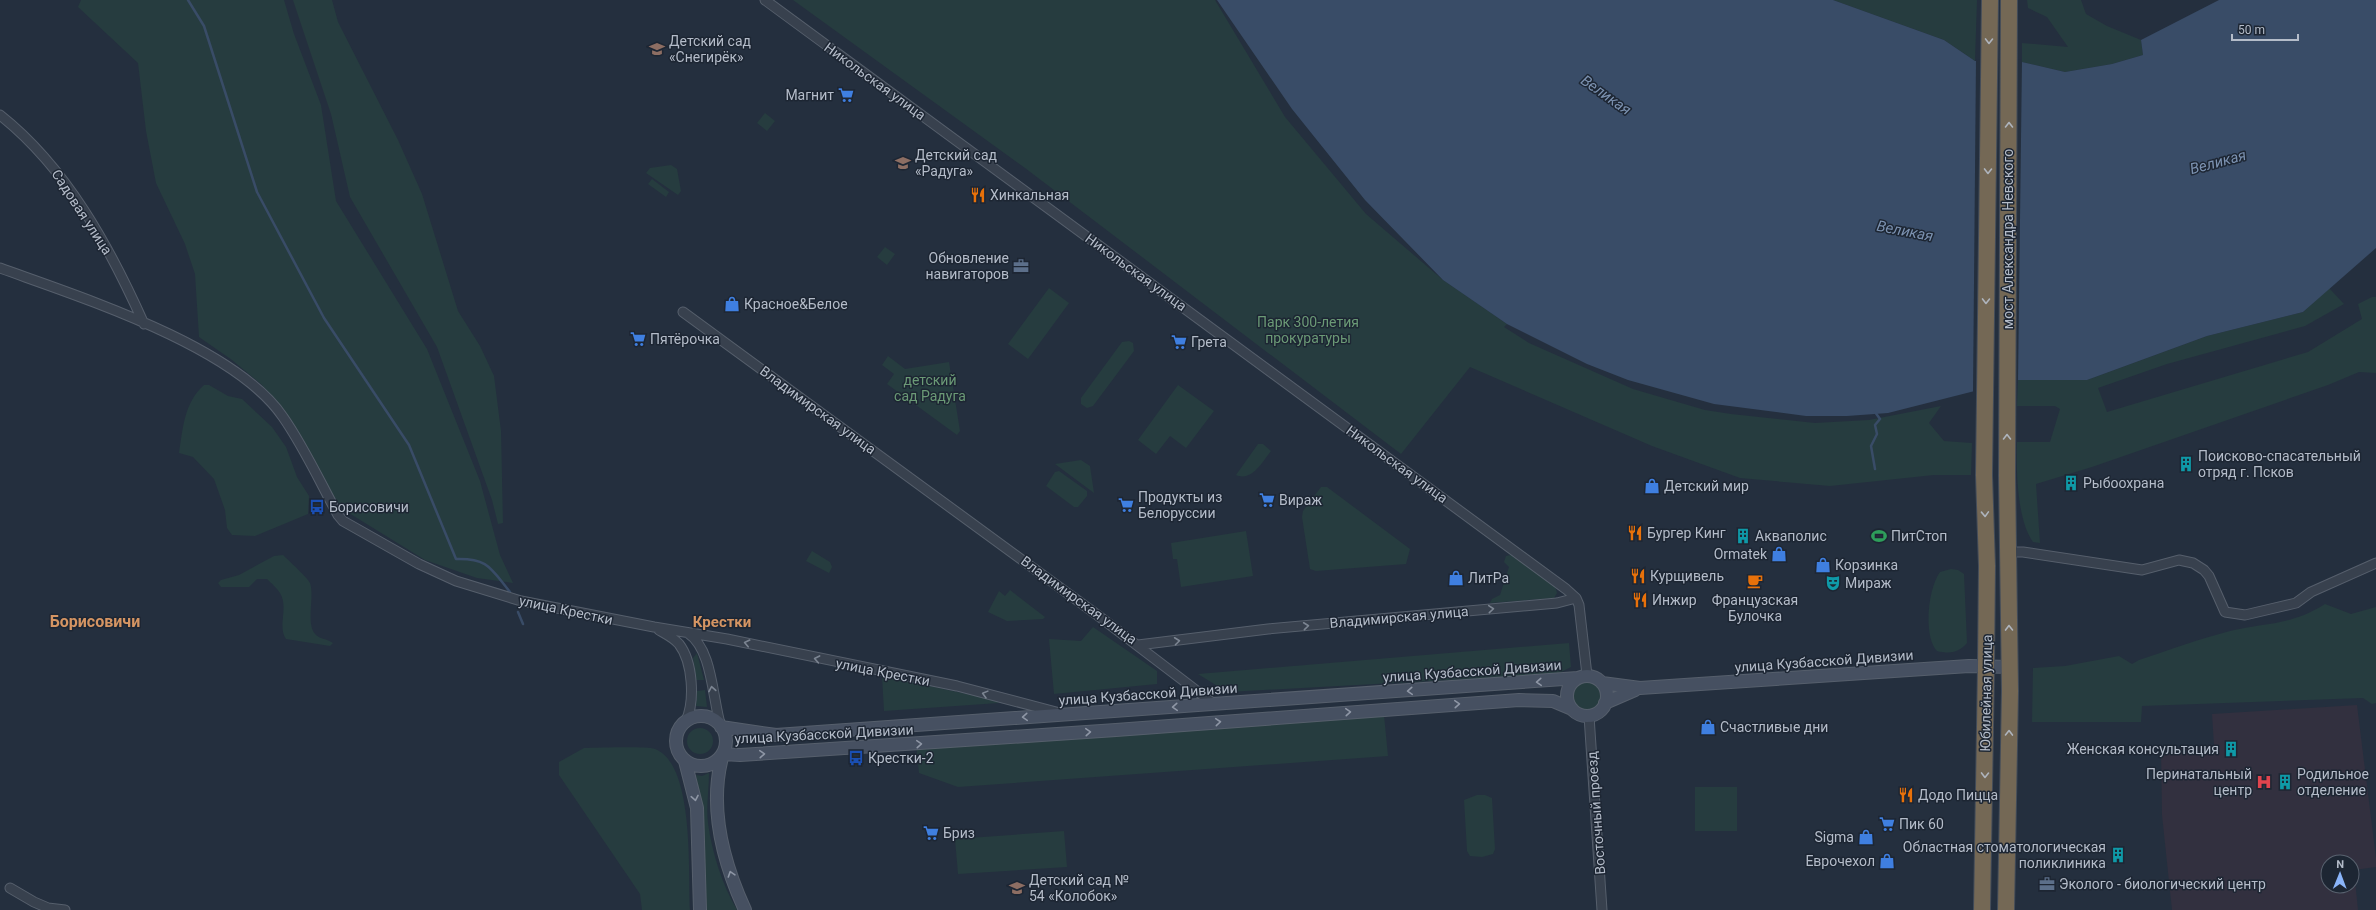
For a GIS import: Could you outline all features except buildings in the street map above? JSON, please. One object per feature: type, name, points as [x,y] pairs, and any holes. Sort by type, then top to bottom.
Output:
[{"type":"highway","name":"мост Александра Невского","points":[[1984,475],[1990,1]]},
{"type":"highway","name":"мост Александра Невского","points":[[2007,476],[2009,1]]},
{"type":"highway","name":"Юбилейная улица","points":[[1982,910],[1987,566],[1984,475]]},
{"type":"highway","name":"Юбилейная улица","points":[[2006,910],[2010,666],[2007,476]]},
{"type":"street","name":"Никольская улица","points":[[765,0],[1507,545],[1576,598]]},
{"type":"street","name":"Садовая улица","points":[[0,115],[23,133],[48,161],[83,211],[122,274],[144,324]]},
{"type":"street","name":"улица Крестки","points":[[0,268],[144,324],[226,364],[253,385],[283,416],[338,515],[343,520],[419,564],[456,581],[521,602],[654,628],[686,632],[699,637],[957,686],[1064,714]]},
{"type":"street","name":"Владимирская улица","points":[[683,312],[1138,645],[1276,629],[1557,603],[1576,598]]},
{"type":"street","points":[[2008,552],[2022,552],[2142,570],[2180,560],[2193,563],[2204,570],[2209,576],[2224,612],[2245,615],[2296,603],[2311,592],[2376,563]]},
{"type":"street","points":[[1576,598],[1580,612],[1582,677]]},
{"type":"street","points":[[654,628],[676,641],[684,651],[692,682],[692,695],[686,721],[678,731],[676,747],[685,761],[697,808],[700,910]]},
{"type":"street","points":[[684,651],[699,637],[721,727]]},
{"type":"street","points":[[1138,645],[1214,704]]},
{"type":"street","name":"улица Кузбасской Дивизии","points":[[721,727],[776,735],[1582,677],[1598,679],[1602,683],[1640,688],[1986,666],[2010,666]]},
{"type":"street","name":"улица Кузбасской Дивизии","points":[[1572,709],[1567,697],[1567,691],[1570,685],[1582,677]]},
{"type":"street","points":[[1602,683],[1607,694],[1605,703]]},
{"type":"street","name":"улица Кузбасской Дивизии","points":[[723,754],[740,756],[902,746],[1519,700],[1553,701],[1583,715],[1589,716],[1600,711],[1605,703],[1640,688]]},
{"type":"street","points":[[686,721],[704,716],[714,720],[721,727],[726,736],[717,780],[718,825],[729,870],[745,910]]},
{"type":"street","name":"Восточный проезд","points":[[1589,716],[1602,910]]},
{"type":"street","points":[[685,761],[692,765],[708,766],[723,754]]},
{"type":"street","points":[[10,888],[34,902],[48,908],[65,910]]},
{"type":"shaded area","name":"Перинатальный центр","points":[[2357,705],[2376,867],[2360,869],[2360,854],[2320,854],[2320,894],[2356,894],[2358,910],[2172,910],[2162,815],[2161,749],[2214,745],[2212,714]]},
{"type":"green space","points":[[81,0],[284,0],[294,34],[321,105],[336,201],[427,349],[480,481],[500,555],[513,583],[477,578],[425,560],[344,510],[329,490],[286,414],[262,385],[232,360],[199,337],[195,274],[185,244],[156,183],[146,131],[138,63],[78,7]]},
{"type":"green space","points":[[293,0],[332,0],[338,22],[398,140],[422,194],[458,311],[480,346],[494,376],[501,431],[503,523],[498,524],[492,500],[437,347],[350,197],[331,114]]},
{"type":"green space","name":"Парк 300-летия прокуратуры","points":[[793,0],[1215,0],[1285,117],[1366,214],[1443,280],[1507,324],[1504,327],[1529,343],[1633,389],[1705,410],[1731,414],[1815,423],[1869,420],[1941,406],[1929,423],[1944,441],[1972,443],[1971,475],[1934,475],[1830,486],[1740,478],[1652,446],[1470,367],[1401,454],[1025,168]]},
{"type":"green space","points":[[1833,0],[1977,0],[1975,61],[1944,40]]},
{"type":"green space","points":[[2027,0],[2081,0],[2086,14],[2107,26],[2141,40],[2143,55],[2112,64],[2065,72],[2022,62],[2022,43],[2068,47],[2047,17],[2028,8]]},
{"type":"green space","points":[[765,113],[775,121],[767,131],[757,123]]},
{"type":"green space","points":[[671,165],[677,169],[681,191],[678,195],[646,173],[650,168]]},
{"type":"green space","points":[[652,179],[669,192],[666,197],[648,184]]},
{"type":"green space","points":[[885,247],[895,254],[887,265],[877,257]]},
{"type":"green space","points":[[1049,288],[1069,303],[1028,359],[1008,344]]},
{"type":"green space","points":[[2329,288],[2344,304],[2305,326],[2167,364],[2098,388],[2107,412],[2308,352],[2362,319],[2358,304],[2372,297],[2376,297],[2376,373],[2359,372],[2328,385],[2092,467],[2036,484],[2040,543],[2033,542],[2028,533],[2021,508],[2017,480],[2017,442],[2050,442],[2060,409],[2055,406],[2017,406],[2018,380],[2087,380],[2207,336],[2303,312]]},
{"type":"green space","points":[[1129,341],[1133,343],[1134,351],[1093,406],[1087,408],[1081,404],[1081,398],[1122,342]]},
{"type":"green space","name":"детский сад Радуга","points":[[888,356],[905,369],[949,362],[960,431],[957,435],[887,384],[894,374],[882,365]]},
{"type":"green space","points":[[204,385],[209,385],[228,396],[242,399],[272,427],[286,447],[297,477],[309,496],[308,514],[255,536],[232,535],[227,528],[225,510],[214,479],[193,457],[179,453],[183,425],[188,408],[197,392]]},
{"type":"green space","points":[[1178,385],[1214,411],[1186,448],[1170,436],[1156,454],[1138,440]]},
{"type":"green space","points":[[1258,444],[1263,444],[1271,451],[1261,465],[1252,473],[1247,476],[1236,475]]},
{"type":"green space","points":[[1081,460],[1090,466],[1094,493],[1055,464]]},
{"type":"green space","points":[[1059,471],[1087,491],[1087,496],[1078,507],[1074,507],[1046,486],[1055,472]]},
{"type":"green space","points":[[1321,487],[1327,487],[1410,549],[1406,564],[1316,571],[1310,569],[1302,517],[1303,511]]},
{"type":"green space","points":[[1246,531],[1253,576],[1181,587],[1177,559],[1173,559],[1171,543]]},
{"type":"green space","points":[[812,551],[830,562],[832,567],[829,573],[806,561]]},
{"type":"green space","points":[[283,555],[310,583],[312,595],[311,624],[316,635],[333,643],[330,646],[286,639],[283,628],[282,599],[276,587],[267,579],[257,579],[249,587],[221,587],[218,583],[221,580],[239,575],[274,556]]},
{"type":"green space","points":[[1511,555],[1555,586],[1557,593],[1554,598],[1490,603],[1492,599],[1500,595],[1509,567],[1504,562],[1506,556]]},
{"type":"green space","points":[[1951,569],[1958,570],[1964,574],[1967,643],[1954,652],[1937,651],[1930,635],[1930,600],[1932,589],[1940,572]]},
{"type":"green space","points":[[1010,590],[1045,617],[1043,619],[1007,621],[988,612],[999,591],[1005,596]]},
{"type":"green space","points":[[2325,604],[2351,614],[2376,607],[2376,703],[2372,704],[2363,698],[2142,706],[2141,722],[2032,722],[2033,668],[2065,666],[2119,656],[2132,664],[2139,660],[2218,634],[2289,620],[2301,616]]},
{"type":"green space","points":[[1093,627],[1157,671],[1157,684],[1054,694],[1049,639],[1081,641]]},
{"type":"green space","points":[[1569,643],[1571,667],[1557,674],[1227,692],[1198,674]]},
{"type":"green space","points":[[697,653],[704,680],[696,680],[693,658]]},
{"type":"green space","points":[[882,676],[995,700],[999,703],[884,711]]},
{"type":"green space","points":[[1587,681],[1598,685],[1602,696],[1598,707],[1587,711],[1576,707],[1572,696],[1576,685]]},
{"type":"green space","points":[[705,690],[707,707],[696,706],[697,691]]},
{"type":"green space","points":[[1384,715],[1388,756],[958,787],[919,773],[916,743]]},
{"type":"green space","points":[[700,728],[709,732],[713,741],[709,750],[700,754],[691,750],[687,741],[691,732]]},
{"type":"green space","points":[[584,748],[650,748],[655,749],[668,759],[677,775],[683,797],[687,822],[690,910],[642,910],[640,894],[559,775],[559,762]]},
{"type":"green space","points":[[709,773],[707,811],[710,834],[722,879],[737,910],[707,910],[701,801],[696,775],[702,776]]},
{"type":"green space","points":[[1695,787],[1737,787],[1737,831],[1695,831]]},
{"type":"green space","points":[[1477,795],[1485,795],[1492,798],[1495,849],[1493,854],[1482,857],[1470,856],[1467,851],[1464,800]]},
{"type":"green space","points":[[1064,831],[1067,867],[958,874],[955,839]]},
{"type":"water","name":"Великая","points":[[1217,0],[1833,0],[1944,40],[1975,61],[2022,62],[2065,72],[2112,64],[2143,55],[2141,40],[2219,0],[2376,0],[2376,248],[2303,312],[2207,336],[2087,380],[2018,380],[1888,413],[1847,416],[1806,416],[1714,404],[1628,380],[1587,364],[1507,324],[1443,280],[1365,200],[1292,109]]},
{"type":"pier","points":[[1976,59],[2022,60],[2018,382],[1973,392]]},
{"type":"waterway","points":[[188,0],[204,26],[257,192],[324,318],[409,445],[456,559],[476,560],[488,566],[510,592]]},
{"type":"waterway","points":[[1875,412],[1880,419],[1875,425],[1877,434],[1871,446],[1875,469]]},
{"type":"waterway","points":[[518,612],[523,624]]},
{"type":"place","name":"Детский сад «Снегирёк»","points":[[657,49]]},
{"type":"place","name":"Магнит","points":[[846,95]]},
{"type":"place","name":"Детский сад «Радуга»","points":[[903,163]]},
{"type":"place","name":"Хинкальная","points":[[978,195]]},
{"type":"place","name":"Обновление навигаторов","points":[[1021,266]]},
{"type":"place","name":"Красное&Белое","points":[[732,304]]},
{"type":"place","name":"Пятёрочка","points":[[638,339]]},
{"type":"place","name":"Грета","points":[[1179,342]]},
{"type":"place","name":"Поисково-спасательный отряд г. Псков","points":[[2186,464]]},
{"type":"place","name":"Рыбоохрана","points":[[2071,483]]},
{"type":"place","name":"Детский мир","points":[[1652,486]]},
{"type":"place","name":"Вираж","points":[[1267,500]]},
{"type":"place","name":"Продукты из Белоруссии","points":[[1126,505]]},
{"type":"place","name":"Борисовичи","points":[[317,507]]},
{"type":"place","name":"Бургер Кинг","points":[[1635,533]]},
{"type":"place","name":"Акваполис","points":[[1743,536]]},
{"type":"place","name":"ПитСтоп","points":[[1879,536]]},
{"type":"place","name":"Ormatek","points":[[1779,554]]},
{"type":"place","name":"Корзинка","points":[[1823,565]]},
{"type":"place","name":"Курщивель","points":[[1638,576]]},
{"type":"place","name":"ЛитРа","points":[[1456,578]]},
{"type":"place","name":"Французская Булочка","points":[[1755,581]]},
{"type":"place","name":"Мираж","points":[[1833,583]]},
{"type":"place","name":"Инжир","points":[[1640,600]]},
{"type":"place","name":"Счастливые дни","points":[[1708,727]]},
{"type":"place","name":"Женская консультация","points":[[2231,749]]},
{"type":"place","name":"Крестки-2","points":[[856,758]]},
{"type":"place","name":"Перинатальный центр","points":[[2264,782]]},
{"type":"place","name":"Родильное отделение","points":[[2285,782]]},
{"type":"place","name":"Додо Пицца","points":[[1906,795]]},
{"type":"place","name":"Пик 60","points":[[1887,824]]},
{"type":"place","name":"Бриз","points":[[931,833]]},
{"type":"place","name":"Sigma","points":[[1866,837]]},
{"type":"place","name":"Областная стоматологическая поликлиника","points":[[2118,855]]},
{"type":"place","name":"Еврочехол","points":[[1887,861]]},
{"type":"place","name":"Эколого - биологический центр","points":[[2047,884]]},
{"type":"place","name":"Детский сад № 54 «Колобок»","points":[[1017,888]]},
{"type":"district","name":"Борисовичи","points":[[95,621]]},
{"type":"district","name":"Крестки","points":[[722,622]]}]
